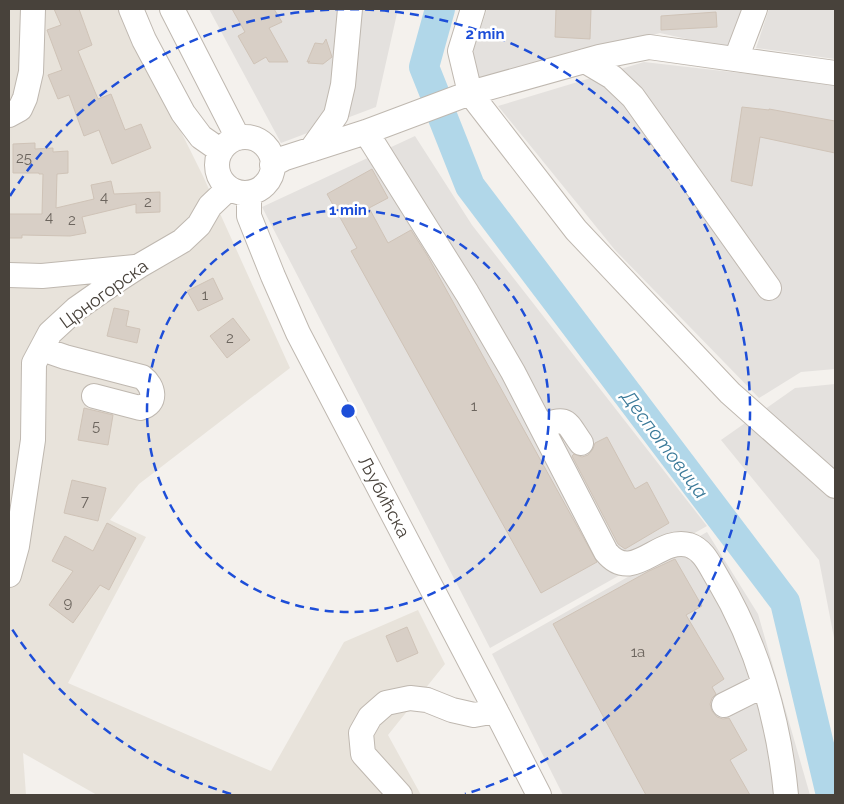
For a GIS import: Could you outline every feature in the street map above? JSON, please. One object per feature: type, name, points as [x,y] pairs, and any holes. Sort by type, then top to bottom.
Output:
[{"type":"street","points":[[9,115],[20,109],[25,98],[31,72],[33,9]]},
{"type":"street","points":[[131,9],[144,40],[183,113],[201,136],[230,144]]},
{"type":"street","points":[[172,9],[230,144]]},
{"type":"street","points":[[311,150],[336,115],[343,85],[350,9]]},
{"type":"street","points":[[473,9],[460,51],[470,93],[576,230],[730,393],[835,486]]},
{"type":"street","points":[[736,59],[756,9]]},
{"type":"street","points":[[272,165],[286,158],[366,132],[470,93],[585,61],[649,47],[835,73]]},
{"type":"street","points":[[585,61],[612,78],[633,97],[769,288]]},
{"type":"street","points":[[366,132],[467,293],[513,372],[606,552],[620,562],[627,564],[634,563],[675,544],[689,546],[701,552],[727,594],[752,649],[764,685],[781,752],[786,795]]},
{"type":"street","points":[[247,138],[262,144],[268,150],[272,165],[268,180],[256,190],[239,190],[224,184],[217,171],[218,157],[230,144],[247,138]]},
{"type":"street","name":"Црногорска","points":[[9,575],[17,546],[16,511],[33,440],[34,363],[50,333],[76,309],[139,266],[182,241],[199,225],[210,206],[239,190]]},
{"type":"street","name":"Љубићска","points":[[239,190],[298,333],[539,795]]},
{"type":"street","points":[[9,275],[42,276],[139,266]]},
{"type":"street","points":[[42,349],[142,377],[148,381],[153,392],[148,405],[140,408],[94,396]]},
{"type":"street","points":[[542,427],[552,422],[566,422],[581,442]]},
{"type":"street","points":[[724,706],[764,685]]},
{"type":"street","points":[[400,795],[363,754],[361,733],[370,717],[386,703],[410,698],[427,700],[452,710],[474,715],[496,711]]},
{"type":"shaded area","points":[[9,9],[120,9],[203,176],[290,368],[139,484],[110,520],[146,537],[68,683],[271,771],[344,642],[418,610],[445,664],[388,735],[421,795],[97,795],[23,753],[26,795],[9,795]]},
{"type":"shaded area","points":[[209,9],[398,9],[376,107],[281,143]]},
{"type":"shaded area","points":[[487,9],[745,9],[727,48],[660,33],[477,84],[471,54]]},
{"type":"shaded area","points":[[769,9],[835,9],[835,59],[756,48]]},
{"type":"shaded area","points":[[644,62],[835,84],[835,369],[801,372],[759,398],[615,250],[498,106]]},
{"type":"shaded area","points":[[415,136],[472,225],[707,526],[490,648],[262,207]]},
{"type":"shaded area","points":[[835,384],[835,643],[819,560],[721,440],[795,388]]},
{"type":"shaded area","points":[[707,532],[758,614],[810,795],[563,795],[492,654]]},
{"type":"building","points":[[54,9],[79,9],[92,45],[78,51],[98,99],[111,94],[125,130],[141,124],[151,148],[112,164],[99,130],[84,136],[69,95],[58,99],[48,75],[62,70],[47,30],[61,25]]},
{"type":"building","points":[[232,9],[274,9],[282,22],[269,28],[288,62],[269,62],[266,57],[254,64],[238,36],[245,32]]},
{"type":"building","points":[[556,9],[591,9],[590,39],[555,37]]},
{"type":"building","points":[[716,12],[717,27],[661,30],[661,16]]},
{"type":"building","points":[[326,39],[332,57],[323,64],[308,63],[315,43],[323,44]]},
{"type":"building","points":[[742,107],[769,109],[835,121],[835,153],[760,137],[752,186],[731,181]]},
{"type":"building","points":[[35,143],[35,149],[53,148],[53,152],[68,151],[68,173],[57,174],[56,208],[94,199],[91,185],[111,181],[114,194],[160,192],[160,212],[136,213],[136,204],[82,217],[86,233],[70,236],[22,235],[22,238],[9,238],[9,214],[42,214],[43,174],[13,173],[13,144]]},
{"type":"building","points":[[372,169],[388,198],[369,208],[388,243],[411,230],[427,255],[597,562],[541,593],[351,251],[357,248],[327,194]]},
{"type":"building","points":[[213,278],[223,299],[198,311],[187,291]]},
{"type":"building","points":[[114,308],[129,311],[126,326],[140,329],[137,343],[107,336]]},
{"type":"building","points":[[233,318],[250,340],[227,358],[210,336]]},
{"type":"building","points":[[84,408],[113,415],[108,445],[78,440]]},
{"type":"building","points":[[607,437],[635,489],[647,482],[669,523],[625,549],[618,544],[572,456],[574,454],[582,457],[588,455],[595,443]]},
{"type":"building","points":[[72,480],[106,488],[98,521],[64,513]]},
{"type":"building","points":[[107,523],[136,538],[109,590],[100,585],[73,623],[49,605],[73,571],[52,561],[65,536],[93,551]]},
{"type":"building","points":[[675,559],[702,606],[686,615],[724,679],[712,687],[716,694],[710,704],[712,711],[717,717],[729,718],[747,750],[730,760],[750,795],[646,795],[553,624],[649,571]]},
{"type":"building","points":[[407,627],[418,653],[397,662],[386,636]]},
{"type":"waterway","name":"Деспотовица","points":[[434,92],[424,67],[440,9]]},
{"type":"waterway","name":"Деспотовица","points":[[443,118],[470,186],[785,602],[831,795]]}]
